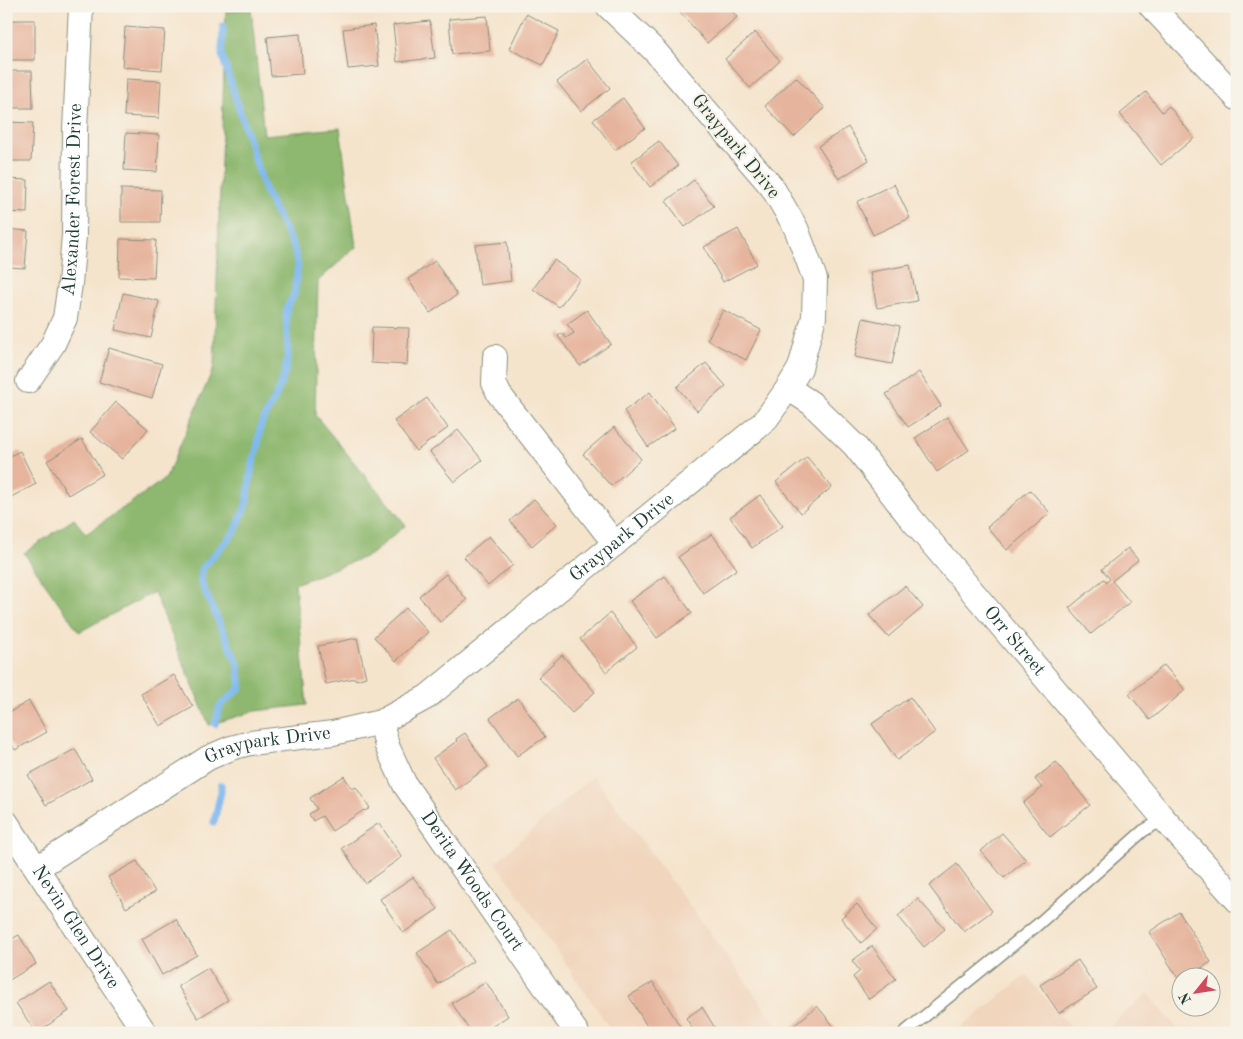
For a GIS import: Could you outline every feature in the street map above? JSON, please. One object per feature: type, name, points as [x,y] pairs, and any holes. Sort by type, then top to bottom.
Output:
[{"type":"street","name":"Alexander Forest Drive","points":[[28,381],[53,344],[65,318],[70,284],[74,235],[75,130],[81,6]]},
{"type":"street","name":"Graypark Drive","points":[[37,868],[208,758],[231,748],[250,743],[333,734],[382,722],[427,697],[764,422],[788,388],[800,368],[814,317],[816,279],[796,228],[772,187],[655,52],[608,6]]},
{"type":"street","points":[[1151,6],[1237,98]]},
{"type":"street","points":[[495,357],[494,383],[499,394],[616,544]]},
{"type":"street","name":"Orr Street","points":[[788,388],[812,402],[855,446],[908,515],[1164,819],[1237,900]]},
{"type":"street","name":"Derita Woods Court","points":[[382,722],[387,746],[405,785],[578,1033]]},
{"type":"street","name":"Nevin Glen Drive","points":[[6,822],[145,1033]]},
{"type":"lane","points":[[904,1033],[1036,926],[1143,831],[1164,819]]},
{"type":"shaded area","points":[[593,776],[783,1033],[613,1033],[496,862]]},
{"type":"shaded area","points":[[1026,975],[1075,1033],[954,1033]]},
{"type":"shaded area","points":[[1148,993],[1181,1033],[1101,1033]]},
{"type":"green space","points":[[251,9],[264,135],[340,128],[356,247],[318,281],[315,415],[406,525],[370,555],[295,584],[307,705],[255,711],[209,725],[154,592],[79,632],[24,553],[74,519],[86,534],[166,478],[214,367],[226,11]]},
{"type":"building","points":[[686,6],[728,6],[737,17],[707,43],[680,12]]},
{"type":"building","points":[[526,14],[559,31],[543,65],[509,49]]},
{"type":"building","points":[[487,16],[490,51],[452,54],[449,19]]},
{"type":"building","points":[[6,20],[35,20],[35,60],[6,60]]},
{"type":"building","points":[[430,21],[435,58],[397,62],[393,25]]},
{"type":"building","points":[[374,25],[379,66],[348,69],[343,29]]},
{"type":"building","points":[[125,27],[165,30],[162,70],[122,67]]},
{"type":"building","points":[[755,32],[780,61],[750,88],[725,59]]},
{"type":"building","points":[[300,34],[303,74],[271,76],[267,37]]},
{"type":"building","points":[[587,59],[610,88],[581,111],[557,82]]},
{"type":"building","points":[[6,71],[32,71],[33,108],[6,108]]},
{"type":"building","points":[[796,77],[825,108],[794,137],[765,106]]},
{"type":"building","points":[[126,79],[161,81],[159,118],[124,116]]},
{"type":"building","points":[[1146,92],[1162,112],[1169,106],[1194,138],[1161,165],[1120,114]]},
{"type":"building","points":[[623,98],[645,128],[615,150],[593,120]]},
{"type":"building","points":[[6,122],[33,123],[31,161],[6,161]]},
{"type":"building","points":[[848,127],[869,160],[839,179],[818,146]]},
{"type":"building","points":[[126,133],[159,135],[157,172],[124,170]]},
{"type":"building","points":[[659,141],[678,166],[650,187],[631,162]]},
{"type":"building","points":[[6,179],[28,180],[27,213],[6,212]]},
{"type":"building","points":[[694,180],[714,206],[685,227],[666,201]]},
{"type":"building","points":[[894,184],[910,218],[873,235],[857,202]]},
{"type":"building","points":[[121,189],[161,190],[160,222],[121,222]]},
{"type":"building","points":[[6,229],[28,231],[25,268],[6,267]]},
{"type":"building","points":[[738,229],[757,264],[723,282],[704,247]]},
{"type":"building","points":[[120,239],[156,240],[154,278],[119,277]]},
{"type":"building","points":[[507,242],[511,281],[480,285],[475,245]]},
{"type":"building","points":[[554,260],[580,279],[559,307],[533,289]]},
{"type":"building","points":[[435,261],[457,295],[430,313],[408,279]]},
{"type":"building","points":[[910,265],[917,301],[877,308],[870,272]]},
{"type":"building","points":[[123,293],[159,301],[151,338],[115,330]]},
{"type":"building","points":[[587,310],[611,344],[580,366],[558,336],[562,333],[566,338],[574,333],[567,324]]},
{"type":"building","points":[[723,310],[761,330],[746,360],[707,340]]},
{"type":"building","points":[[863,318],[900,326],[892,364],[855,357]]},
{"type":"building","points":[[372,327],[409,328],[407,365],[371,363]]},
{"type":"building","points":[[109,348],[162,364],[152,398],[99,382]]},
{"type":"building","points":[[706,363],[726,386],[697,411],[677,387]]},
{"type":"building","points":[[919,372],[941,406],[908,427],[886,394]]},
{"type":"building","points":[[650,392],[675,428],[648,447],[624,411]]},
{"type":"building","points":[[427,398],[448,428],[416,451],[394,421]]},
{"type":"building","points":[[116,402],[148,429],[122,459],[90,432]]},
{"type":"building","points":[[947,417],[969,450],[937,472],[915,438]]},
{"type":"building","points":[[614,427],[641,459],[611,486],[583,454]]},
{"type":"building","points":[[458,430],[482,460],[454,482],[430,452]]},
{"type":"building","points":[[82,439],[103,474],[68,495],[47,461]]},
{"type":"building","points":[[20,451],[36,484],[9,498],[6,493],[6,458]]},
{"type":"building","points":[[807,457],[832,487],[801,513],[776,482]]},
{"type":"building","points":[[1030,490],[1050,513],[1007,550],[987,527]]},
{"type":"building","points":[[760,495],[783,526],[752,548],[730,517]]},
{"type":"building","points":[[534,499],[557,524],[532,546],[510,521]]},
{"type":"building","points":[[712,534],[737,569],[703,593],[678,557]]},
{"type":"building","points":[[489,536],[513,565],[488,586],[464,557]]},
{"type":"building","points":[[1128,548],[1138,560],[1112,581],[1130,602],[1091,634],[1069,608],[1104,579],[1107,582],[1110,579],[1102,569]]},
{"type":"building","points":[[446,574],[467,600],[440,622],[419,596]]},
{"type":"building","points":[[665,576],[692,613],[657,638],[630,601]]},
{"type":"building","points":[[905,586],[923,607],[888,637],[869,615]]},
{"type":"building","points":[[406,608],[428,632],[396,661],[374,637]]},
{"type":"building","points":[[610,613],[637,647],[606,672],[580,639]]},
{"type":"building","points":[[357,638],[366,677],[326,684],[318,646]]},
{"type":"building","points":[[562,655],[595,692],[572,713],[538,677]]},
{"type":"building","points":[[1164,665],[1185,690],[1150,720],[1129,694]]},
{"type":"building","points":[[174,675],[193,707],[160,726],[141,694]]},
{"type":"building","points":[[910,697],[935,732],[897,760],[872,724]]},
{"type":"building","points":[[518,698],[545,737],[517,756],[490,718]]},
{"type":"building","points":[[29,701],[47,732],[15,750],[6,735],[6,714]]},
{"type":"building","points":[[465,733],[488,767],[455,790],[433,758]]},
{"type":"building","points":[[75,749],[92,779],[46,805],[28,775]]},
{"type":"building","points":[[1056,762],[1090,805],[1050,837],[1023,803],[1042,788],[1035,779]]},
{"type":"building","points":[[344,776],[352,789],[356,787],[370,808],[332,831],[322,816],[313,821],[309,814],[317,809],[310,798]]},
{"type":"building","points":[[379,823],[402,857],[365,883],[342,848]]},
{"type":"building","points":[[1002,833],[1026,860],[1004,878],[981,851]]},
{"type":"building","points":[[137,861],[155,892],[126,908],[108,877]]},
{"type":"building","points":[[957,864],[992,911],[964,932],[929,886]]},
{"type":"building","points":[[413,877],[438,909],[403,933],[380,899]]},
{"type":"building","points":[[918,899],[945,929],[924,947],[898,916]]},
{"type":"building","points":[[857,904],[877,929],[861,943],[841,918]]},
{"type":"building","points":[[1179,912],[1211,962],[1205,966],[1171,966],[1149,932]]},
{"type":"building","points":[[176,919],[197,955],[162,975],[142,939]]},
{"type":"building","points":[[452,930],[473,961],[438,984],[417,953]]},
{"type":"building","points":[[19,935],[36,964],[6,982],[6,942]]},
{"type":"building","points":[[872,946],[896,979],[869,999],[853,977],[860,971],[852,961]]},
{"type":"building","points":[[1078,960],[1097,989],[1059,1013],[1040,985]]},
{"type":"building","points":[[208,968],[228,1000],[198,1018],[178,986]]},
{"type":"building","points":[[49,981],[69,1011],[36,1033],[16,1003]]},
{"type":"building","points":[[486,982],[508,1016],[482,1033],[471,1033],[452,1003]]},
{"type":"building","points":[[653,982],[684,1033],[651,1033],[629,996]]},
{"type":"building","points":[[817,1006],[836,1029],[832,1033],[791,1033],[789,1030]]},
{"type":"building","points":[[702,1007],[718,1033],[695,1033],[686,1018]]},
{"type":"waterway","points":[[215,724],[220,706],[241,687],[238,664],[201,583],[202,569],[236,530],[247,502],[261,424],[276,396],[285,372],[288,353],[287,307],[294,295],[298,266],[294,248],[265,191],[222,55],[223,26]]},
{"type":"waterway","points":[[214,822],[221,785]]}]
